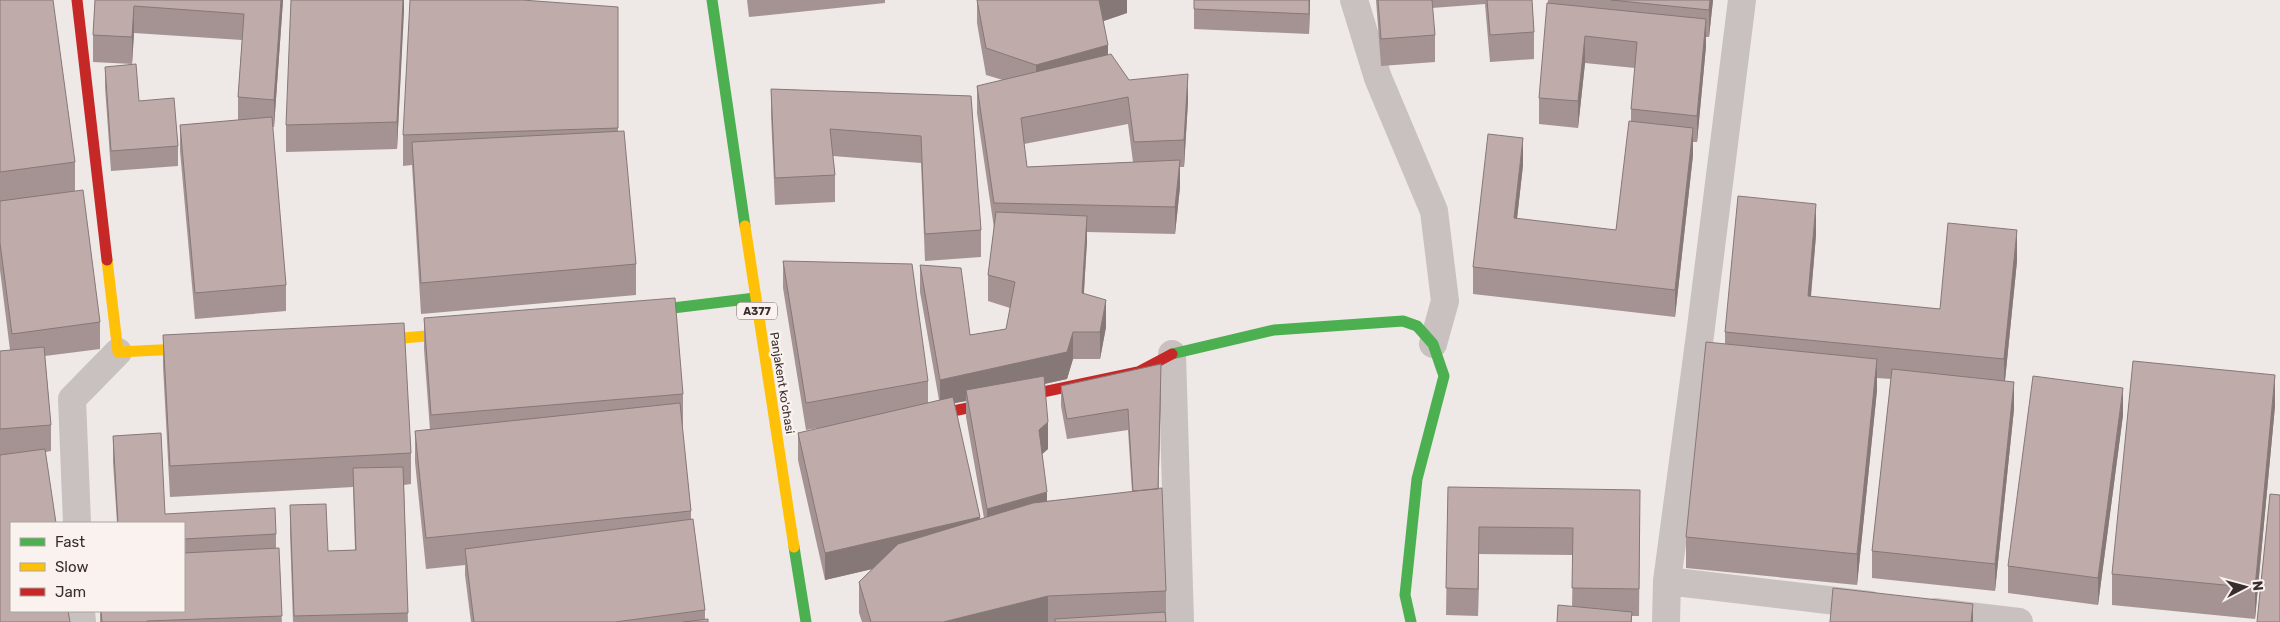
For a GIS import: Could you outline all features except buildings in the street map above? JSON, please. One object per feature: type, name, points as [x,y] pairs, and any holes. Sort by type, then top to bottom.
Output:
[{"type":"street","points":[[77,0],[118,352]]},
{"type":"street","name":"Panjakent ko'chasi","points":[[712,0],[755,298],[784,447],[806,622]]},
{"type":"street","points":[[1354,0],[1378,78],[1434,211],[1445,301],[1433,344]]},
{"type":"street","points":[[1666,622],[1666,581],[1700,335],[1742,0]]},
{"type":"street","points":[[628,313],[755,298]]},
{"type":"street","points":[[905,421],[1138,372],[1172,354],[1274,330],[1403,321],[1417,326],[1433,344],[1444,376],[1416,479],[1405,595],[1411,622]]},
{"type":"street","points":[[356,342],[396,340],[473,331]]},
{"type":"street","points":[[78,522],[72,399],[118,352],[217,348]]},
{"type":"street","points":[[1172,354],[1180,622]]},
{"type":"street","points":[[1666,581],[2019,622]]},
{"type":"traffic: fast","points":[[712,0],[745,226]]},
{"type":"traffic: fast","points":[[640,312],[755,298]]},
{"type":"traffic: fast","points":[[1172,354],[1274,330],[1403,321],[1417,326],[1433,344],[1444,376],[1417,479],[1405,595],[1411,622]]},
{"type":"traffic: fast","points":[[794,547],[806,622]]},
{"type":"traffic: slow","points":[[745,226],[794,547]]},
{"type":"traffic: slow","points":[[107,260],[118,352],[201,348]]},
{"type":"traffic: slow","points":[[369,341],[460,333]]},
{"type":"traffic: jam","points":[[77,0],[107,260]]},
{"type":"traffic: jam","points":[[920,418],[1138,372],[1172,354]]}]
